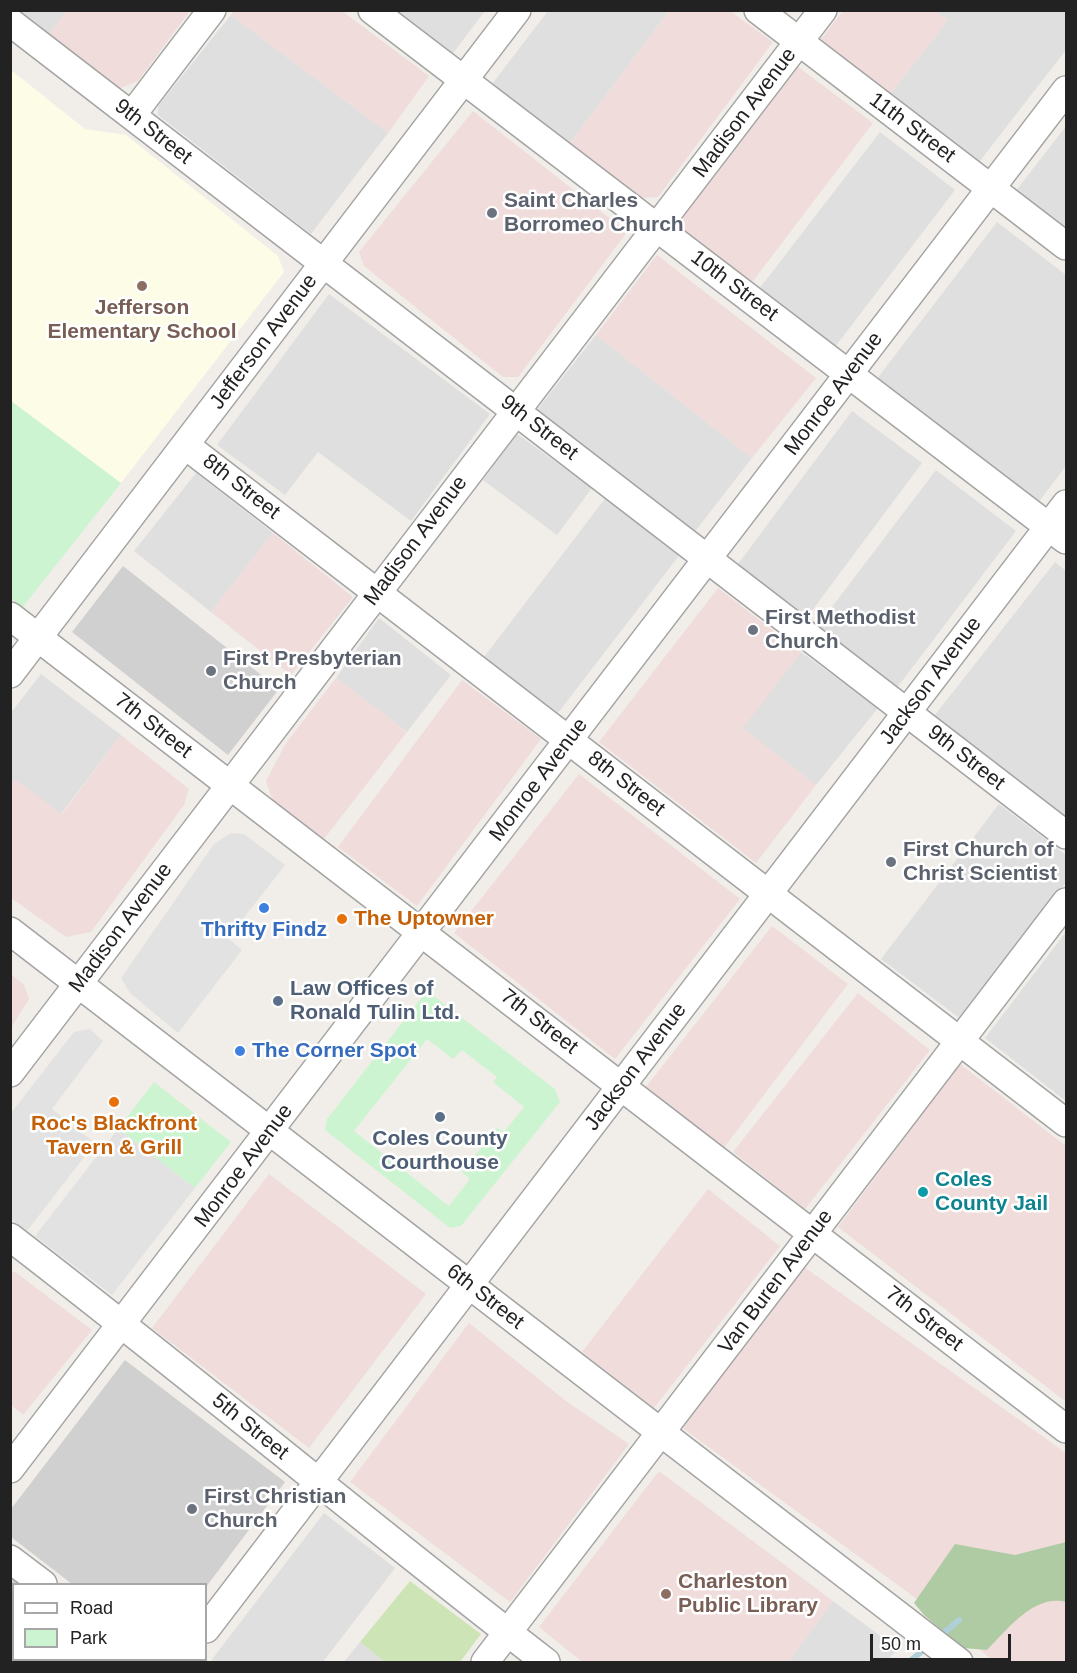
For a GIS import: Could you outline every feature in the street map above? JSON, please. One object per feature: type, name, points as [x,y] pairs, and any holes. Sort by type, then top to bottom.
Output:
[{"type":"street","points":[[132,116],[212,10]]},
{"type":"street","name":"10th Street","points":[[372,10],[1058,533]]},
{"type":"street","name":"Jefferson Avenue","points":[[10,674],[517,10]]},
{"type":"street","name":"11th Street","points":[[758,10],[1066,246]]},
{"type":"street","name":"Madison Avenue","points":[[10,1073],[823,10]]},
{"type":"street","name":"9th Street","points":[[10,22],[1066,835]]},
{"type":"street","name":"Monroe Avenue","points":[[10,1469],[1066,90]]},
{"type":"street","name":"8th Street","points":[[185,445],[1066,1123]]},
{"type":"street","name":"Jackson Avenue","points":[[207,1628],[907,712],[1058,533],[1066,504]]},
{"type":"street","name":"7th Street","points":[[10,616],[1066,1429]]},
{"type":"street","name":"Van Buren Avenue","points":[[486,1662],[1066,902]]},
{"type":"street","name":"6th Street","points":[[10,931],[956,1660]]},
{"type":"street","name":"5th Street","points":[[10,1237],[123,1324],[317,1482],[546,1662]]},
{"type":"street","points":[[10,1559],[42,1583]]},
{"type":"shaded area","points":[[234,10],[342,11],[429,76],[388,133],[231,15]]},
{"type":"shaded area","points":[[19,11],[67,11],[49,34]]},
{"type":"shaded area","points":[[67,11],[190,11],[138,81],[118,89],[49,34]]},
{"type":"shaded area","points":[[389,11],[485,11],[450,57]]},
{"type":"shaded area","points":[[548,11],[669,11],[570,143],[492,84]]},
{"type":"shaded area","points":[[669,11],[730,11],[773,42],[658,197],[640,198],[570,143]]},
{"type":"shaded area","points":[[843,11],[935,11],[948,20],[888,97],[818,43]]},
{"type":"shaded area","points":[[935,11],[1066,11],[1066,50],[976,166],[888,97],[948,20]]},
{"type":"shaded area","points":[[231,15],[388,133],[311,234],[158,115],[158,106]]},
{"type":"shaded area","points":[[798,67],[873,123],[750,285],[675,228]]},
{"type":"shaded area","name":"Jefferson Elementary School","points":[[11,70],[85,129],[126,135],[278,256],[284,272],[121,483],[11,401]]},
{"type":"shaded area","points":[[473,111],[627,232],[518,377],[503,377],[364,266],[359,252]]},
{"type":"shaded area","points":[[1066,126],[1066,230],[1015,192]]},
{"type":"shaded area","points":[[880,132],[955,190],[835,347],[759,289]]},
{"type":"shaded area","points":[[997,222],[1066,275],[1066,466],[1037,504],[876,380]]},
{"type":"shaded area","points":[[657,255],[816,378],[752,458],[596,335]]},
{"type":"shaded area","points":[[329,294],[490,414],[411,521],[318,452],[285,495],[217,445]]},
{"type":"shaded area","points":[[596,335],[752,458],[693,534],[536,411]]},
{"type":"shaded area","points":[[852,411],[922,463],[805,620],[735,568]]},
{"type":"shaded area","points":[[517,434],[592,488],[557,535],[483,480]]},
{"type":"shaded area","points":[[936,470],[1016,531],[896,689],[816,628]]},
{"type":"shaded area","points":[[196,473],[273,533],[211,612],[134,551]]},
{"type":"shaded area","points":[[607,496],[681,553],[558,713],[484,657]]},
{"type":"shaded area","points":[[273,533],[353,597],[291,675],[211,612]]},
{"type":"shaded area","points":[[1055,562],[1066,571],[1066,826],[931,720]]},
{"type":"shaded area","name":"First Presbyterian Church","points":[[123,566],[279,689],[228,755],[72,632]]},
{"type":"shaded area","points":[[718,588],[801,652],[743,728],[816,785],[756,863],[599,742]]},
{"type":"shaded area","points":[[379,618],[451,675],[407,732],[336,678]]},
{"type":"shaded area","points":[[801,652],[878,708],[816,785],[742,728]]},
{"type":"shaded area","points":[[41,674],[121,735],[61,814],[15,780],[11,785],[10,714]]},
{"type":"shaded area","points":[[336,678],[407,732],[324,839],[272,799],[266,781],[286,743]]},
{"type":"shaded area","points":[[462,680],[541,739],[417,906],[338,847]]},
{"type":"shaded area","points":[[121,735],[189,789],[184,805],[91,932],[66,937],[11,898],[11,785],[15,779],[62,814]]},
{"type":"shaded area","points":[[579,774],[740,899],[615,1059],[454,933]]},
{"type":"shaded area","points":[[999,804],[1066,855],[1066,882],[962,1020],[881,959]]},
{"type":"shaded area","points":[[231,833],[244,834],[285,865],[228,938],[242,950],[178,1033],[130,993],[121,978],[214,844]]},
{"type":"shaded area","points":[[772,926],[848,984],[723,1149],[646,1087]]},
{"type":"shaded area","points":[[1066,932],[1066,1101],[985,1038]]},
{"type":"shaded area","points":[[11,974],[24,985],[29,999],[11,1028]]},
{"type":"shaded area","points":[[858,993],[930,1050],[805,1209],[733,1152]]},
{"type":"shaded area","points":[[90,1029],[103,1041],[52,1109],[95,1143],[27,1231],[11,1219],[11,1113],[74,1032]]},
{"type":"shaded area","points":[[960,1064],[1066,1146],[1066,1402],[838,1227]]},
{"type":"shaded area","points":[[118,1129],[195,1188],[112,1295],[35,1236]]},
{"type":"shaded area","points":[[269,1174],[426,1294],[309,1448],[152,1328]]},
{"type":"shaded area","points":[[708,1189],[780,1246],[654,1408],[582,1352]]},
{"type":"shaded area","points":[[804,1267],[1066,1453],[1066,1662],[995,1662],[921,1602],[681,1427]]},
{"type":"shaded area","points":[[14,1271],[92,1330],[23,1415],[11,1405],[10,1277]]},
{"type":"shaded area","points":[[469,1323],[566,1401],[629,1444],[510,1602],[350,1482]]},
{"type":"shaded area","points":[[125,1360],[285,1482],[207,1586],[207,1583],[71,1583],[11,1537],[11,1509]]},
{"type":"shaded area","points":[[659,1471],[833,1601],[788,1662],[582,1662],[539,1627]]},
{"type":"shaded area","points":[[324,1513],[395,1568],[323,1662],[210,1662]]},
{"type":"shaded area","points":[[11,1578],[18,1583],[12,1583],[12,1661],[49,1661],[11,1662]]},
{"type":"shaded area","points":[[833,1601],[898,1649],[885,1662],[788,1662]]},
{"type":"shaded area","points":[[360,1642],[385,1662],[344,1662]]},
{"type":"green space","points":[[11,401],[121,483],[22,608],[11,598]]},
{"type":"green space","points":[[431,994],[555,1089],[560,1102],[461,1226],[450,1228],[325,1130],[327,1119],[422,997]],"holes":[[[427,1039],[453,1059],[462,1050],[497,1077],[493,1082],[524,1107],[504,1132],[497,1128],[462,1172],[470,1179],[449,1206],[354,1131]]]},
{"type":"green space","points":[[154,1082],[231,1142],[195,1188],[118,1129]]},
{"type":"green space","points":[[1066,1542],[1066,1602],[1054,1601],[1032,1608],[1013,1623],[987,1650],[963,1648],[924,1615],[914,1603],[955,1544],[1015,1555]]},
{"type":"green space","points":[[410,1581],[481,1634],[460,1662],[385,1662],[360,1642]]},
{"type":"waterway","points":[[939,1637],[959,1620]]},
{"type":"waterway","points":[[909,1662],[927,1647]]},
{"type":"place","name":"Saint Charles Borromeo Church","points":[[492,213]]},
{"type":"place","name":"Jefferson Elementary School","points":[[142,286]]},
{"type":"place","name":"First Methodist Church","points":[[753,630]]},
{"type":"place","name":"First Presbyterian Church","points":[[211,671]]},
{"type":"place","name":"First Church of Christ Scientist","points":[[891,862]]},
{"type":"place","name":"Thrifty Findz","points":[[264,908]]},
{"type":"place","name":"The Uptowner","points":[[342,919]]},
{"type":"place","name":"Law Offices of Ronald Tulin Ltd.","points":[[278,1001]]},
{"type":"place","name":"The Corner Spot","points":[[240,1051]]},
{"type":"place","name":"Roc's Blackfront Tavern & Grill","points":[[114,1102]]},
{"type":"place","name":"Coles County Courthouse","points":[[440,1117]]},
{"type":"place","name":"Coles County Jail","points":[[923,1192]]},
{"type":"place","name":"First Christian Church","points":[[192,1509]]},
{"type":"place","name":"Charleston Public Library","points":[[666,1594]]}]
